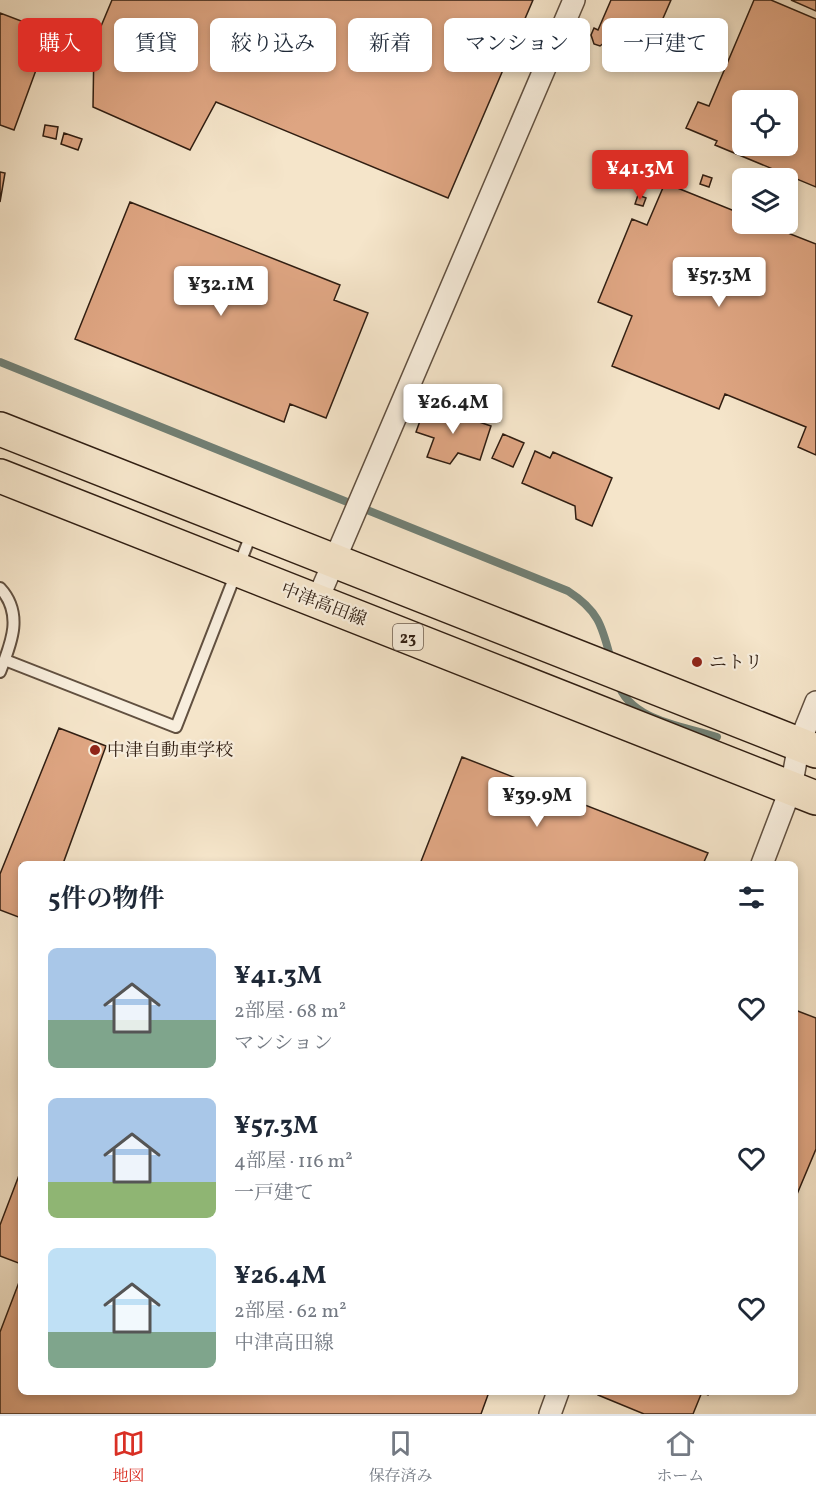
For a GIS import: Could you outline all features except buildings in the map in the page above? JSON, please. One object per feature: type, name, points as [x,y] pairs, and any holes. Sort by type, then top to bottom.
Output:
[{"type":"main road","name":"23","points":[[0,429],[808,748]]},
{"type":"main road","name":"中津高田線","points":[[0,476],[804,793]]},
{"type":"street","points":[[317,601],[574,0]]},
{"type":"street","points":[[764,861],[804,793],[808,748],[816,702]]},
{"type":"lane","points":[[5,660],[176,727],[239,570],[253,529]]},
{"type":"lane","points":[[0,588],[9,602],[15,625],[14,638],[0,672]]},
{"type":"waterway","points":[[0,362],[568,591],[587,605],[598,620],[611,660]]},
{"type":"waterway","points":[[618,683],[624,696],[646,714],[674,725],[717,737]]},
{"type":"place","name":"ニトリ","points":[[697,662]]},
{"type":"place","name":"中津自動車学校","points":[[95,750]]}]
